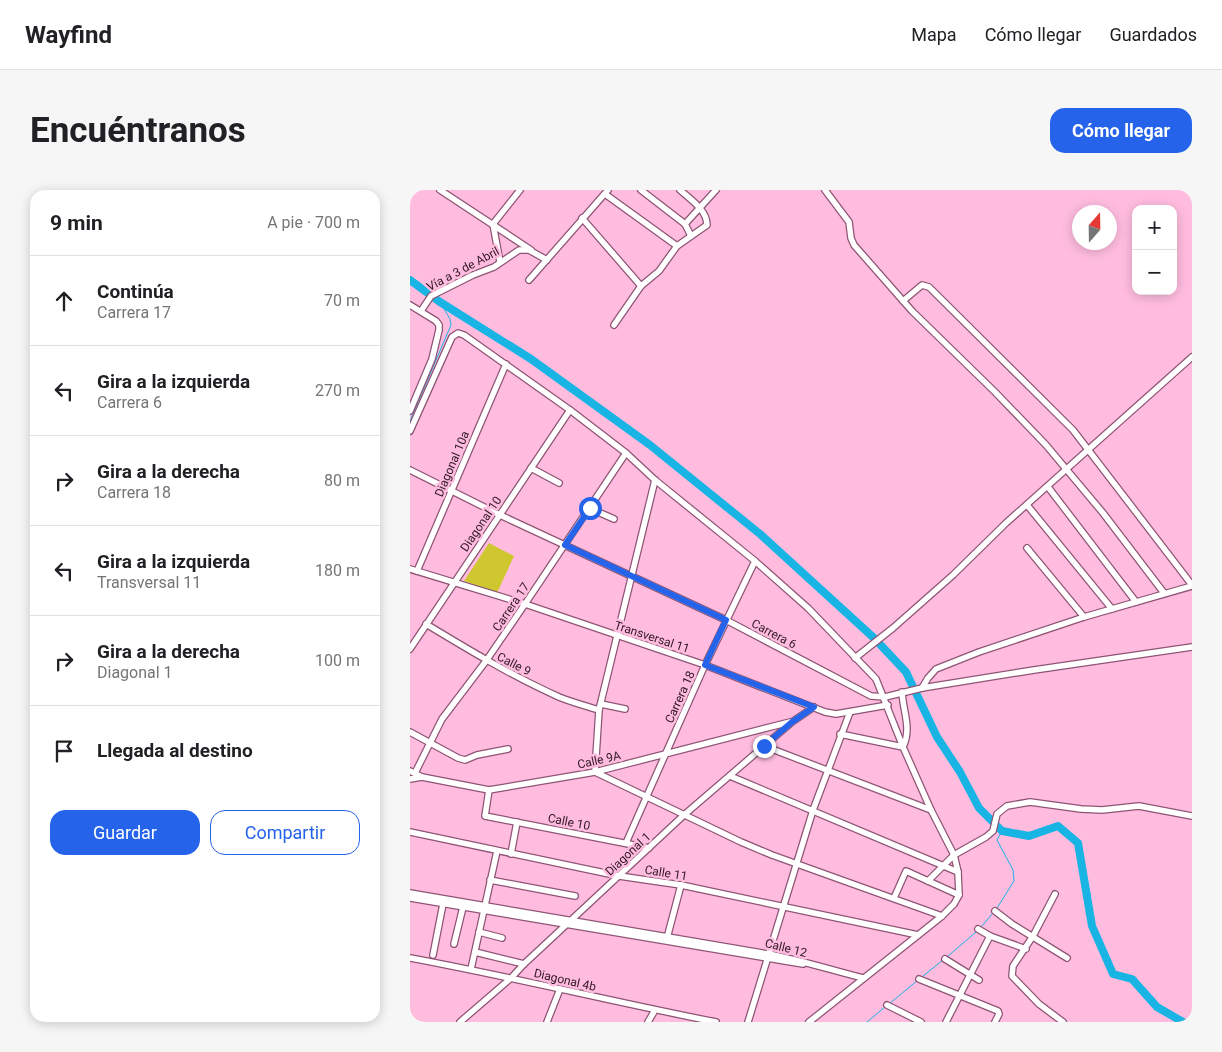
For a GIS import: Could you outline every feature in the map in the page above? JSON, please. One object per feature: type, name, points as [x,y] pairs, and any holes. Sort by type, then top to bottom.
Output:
[{"type":"street","points":[[440,190],[547,260]]},
{"type":"street","points":[[492,224],[520,190]]},
{"type":"street","points":[[641,190],[685,224],[691,236]]},
{"type":"street","points":[[614,325],[641,286],[660,271],[677,246],[707,225],[707,220],[699,207],[680,190]]},
{"type":"street","points":[[685,224],[716,190]]},
{"type":"street","points":[[825,190],[849,222],[851,238],[854,244],[903,301],[995,392],[1067,470],[1164,593]]},
{"type":"street","points":[[529,280],[606,192],[677,246]]},
{"type":"street","points":[[582,218],[641,286]]},
{"type":"street","points":[[492,224],[500,262]]},
{"type":"street","name":"Vía a 3 de Abril","points":[[421,311],[431,296],[473,275],[494,267],[519,250],[531,250]]},
{"type":"street","points":[[903,301],[922,285],[929,287],[1073,430],[1192,586],[1084,617],[979,652],[936,669],[922,688]]},
{"type":"street","points":[[410,305],[439,325],[434,352],[410,411]]},
{"type":"street","points":[[410,431],[452,337],[458,333],[472,340],[570,410],[626,453],[655,480],[755,560],[808,608],[876,679],[888,705],[903,747],[931,810],[954,855],[958,872],[959,895],[954,904],[942,916],[808,1022]]},
{"type":"street","points":[[855,658],[893,628],[946,581],[1027,505],[1192,357]]},
{"type":"street","name":"Diagonal 10a","points":[[417,571],[506,364]]},
{"type":"street","name":"Diagonal 10","points":[[410,649],[570,410]]},
{"type":"street","name":"Carrera 17","points":[[413,772],[442,719],[525,604],[626,453]]},
{"type":"street","points":[[531,468],[559,483]]},
{"type":"street","name":"Carrera 6","points":[[410,470],[500,515],[726,620],[871,696],[884,697]]},
{"type":"street","points":[[655,480],[600,707],[595,772],[741,842],[942,916]]},
{"type":"street","points":[[1048,487],[1136,602]]},
{"type":"street","points":[[1027,505],[1112,609]]},
{"type":"street","points":[[590,508],[614,519]]},
{"type":"street","points":[[1027,548],[1084,617]]},
{"type":"street","name":"Carrera 18","points":[[626,843],[705,665],[755,560]]},
{"type":"street","name":"Transversal 11","points":[[410,569],[525,604],[705,665],[825,712],[836,714],[888,705]]},
{"type":"street","name":"Calle 9","points":[[426,624],[486,660],[560,698],[600,707],[625,709]]},
{"type":"street","points":[[884,697],[922,688],[1192,646]]},
{"type":"street","points":[[902,692],[902,707],[908,725],[908,733],[903,747]]},
{"type":"street","name":"Diagonal 1","points":[[460,1022],[511,978],[684,815],[792,722],[814,707]]},
{"type":"street","points":[[748,1022],[813,810],[840,734],[850,712]]},
{"type":"street","name":"Calle 9A","points":[[413,772],[422,777],[489,790],[595,772],[792,722]]},
{"type":"street","points":[[410,732],[429,744],[465,760],[476,755],[508,749]]},
{"type":"street","points":[[840,734],[903,747]]},
{"type":"street","points":[[764,746],[931,810]]},
{"type":"street","points":[[730,776],[958,872]]},
{"type":"street","points":[[410,779],[422,777]]},
{"type":"street","name":"Calle 10","points":[[489,790],[485,816],[649,848]]},
{"type":"street","points":[[928,882],[954,855],[993,831],[997,814],[1001,809],[1019,803],[1030,802],[1102,810],[1138,806],[1192,816]]},
{"type":"street","points":[[511,854],[517,822]]},
{"type":"street","name":"Calle 11","points":[[410,832],[619,876],[680,884],[918,935]]},
{"type":"street","points":[[471,969],[497,851]]},
{"type":"street","points":[[894,898],[906,871],[959,895]]},
{"type":"street","points":[[490,880],[576,896]]},
{"type":"street","points":[[667,938],[680,884]]},
{"type":"street","name":"Calle 12","points":[[410,893],[443,904],[484,908],[567,925],[667,938]]},
{"type":"street","points":[[1055,894],[1034,936],[1013,966],[1012,976],[1039,1004],[1063,1022]]},
{"type":"street","name":"Calle 12","points":[[410,898],[573,919],[767,956],[796,959],[863,978]]},
{"type":"street","points":[[433,955],[443,904]]},
{"type":"street","points":[[454,944],[463,907]]},
{"type":"street","points":[[995,911],[1012,924],[1067,958]]},
{"type":"street","points":[[978,930],[1026,949]]},
{"type":"street","points":[[479,932],[502,938]]},
{"type":"street","points":[[946,1022],[990,936]]},
{"type":"street","points":[[475,952],[524,964]]},
{"type":"street","name":"Diagonal 4b","points":[[410,958],[471,969],[716,1022]]},
{"type":"street","points":[[945,959],[979,980]]},
{"type":"street","points":[[919,979],[998,1011],[999,1014],[995,1022]]},
{"type":"street","points":[[547,1022],[560,989]]},
{"type":"street","points":[[887,1005],[921,1022]]},
{"type":"street","points":[[648,1022],[655,1010]]},
{"type":"shaded area","points":[[489,543],[514,556],[497,593],[464,581]]},
{"type":"waterway","points":[[410,280],[440,302],[531,359],[650,445],[760,534],[874,638],[906,672],[937,737],[960,772],[979,808],[1002,831],[1029,836],[1058,826],[1078,843],[1092,926],[1113,974],[1132,979],[1157,1007],[1183,1022]]},
{"type":"waterway","points":[[410,421],[451,325],[450,319],[440,302]]},
{"type":"waterway","points":[[997,908],[1014,881],[1013,870],[997,840],[1002,831]]},
{"type":"waterway","points":[[981,927],[993,913]]},
{"type":"waterway","points":[[947,957],[976,932]]},
{"type":"waterway","points":[[922,977],[944,959]]},
{"type":"waterway","points":[[889,1004],[918,980]]},
{"type":"waterway","points":[[867,1022],[885,1007]]},
{"type":"route","points":[[590,508],[565,545],[726,620],[705,665],[814,707],[792,722],[764,746]]}]
